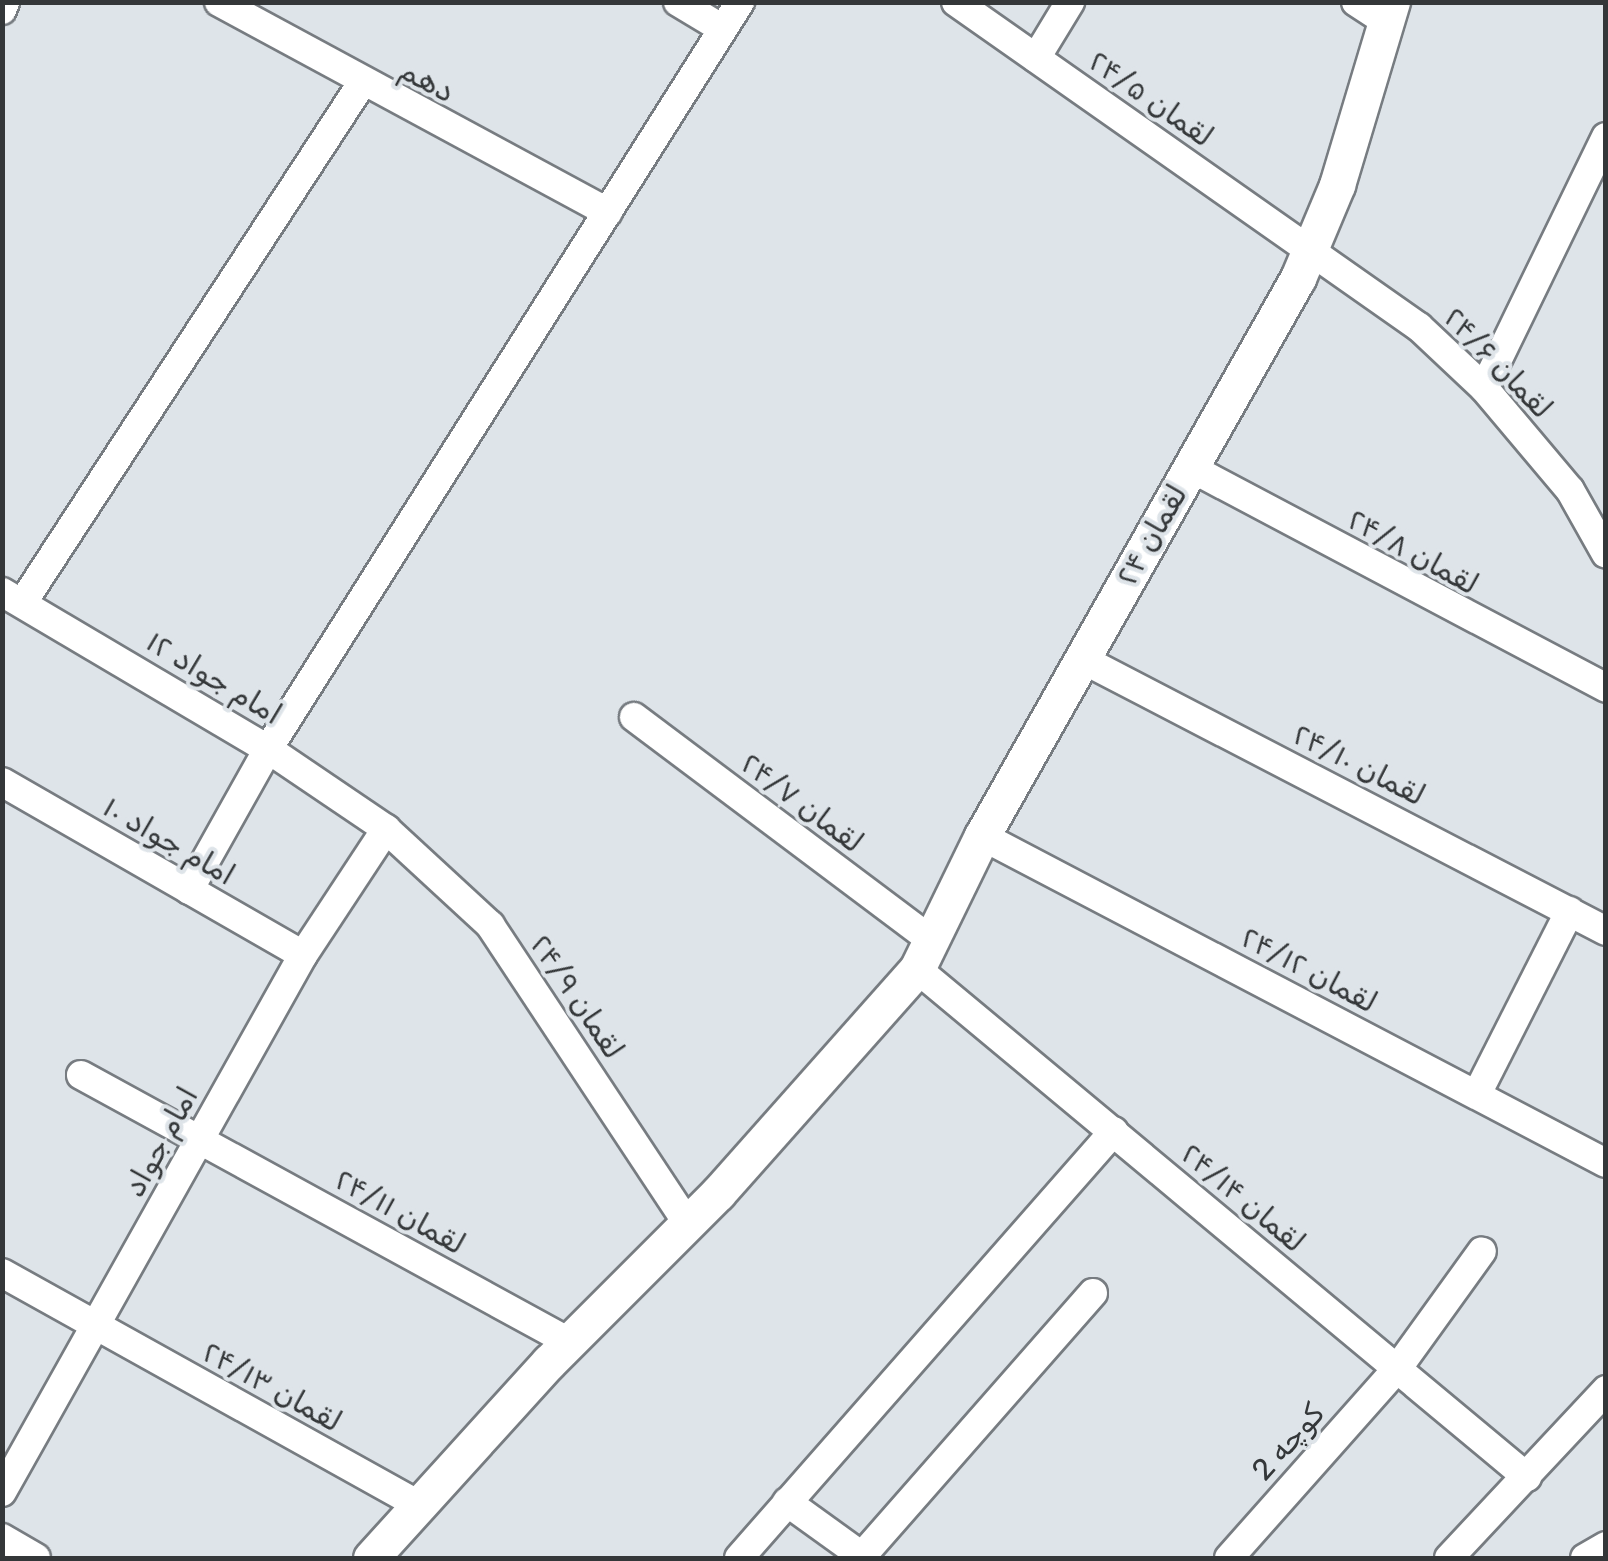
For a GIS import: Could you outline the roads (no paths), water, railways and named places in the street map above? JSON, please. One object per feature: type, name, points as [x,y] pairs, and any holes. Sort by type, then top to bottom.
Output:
[{"type":"street","points":[[2,10],[5,2]]},
{"type":"street","name":"دهم","points":[[219,2],[362,83],[608,212]]},
{"type":"street","points":[[678,2],[723,29]]},
{"type":"street","points":[[189,890],[268,748],[740,2]]},
{"type":"street","name":"لقمان ۲۴/۵","points":[[956,2],[1310,250]]},
{"type":"street","points":[[1036,58],[1070,2]]},
{"type":"street","points":[[1356,2],[1390,12]]},
{"type":"street","name":"لقمان ۲۴","points":[[371,1558],[569,1342],[688,1223],[856,1041],[924,954],[982,836],[1310,250],[1337,185],[1390,12]]},
{"type":"street","points":[[13,597],[362,83]]},
{"type":"street","points":[[1484,388],[1606,137]]},
{"type":"street","name":"لقمان ۲۴/۶","points":[[1310,250],[1420,327],[1484,388],[1570,490],[1606,554]]},
{"type":"street","name":"لقمان ۲۴/۸","points":[[1190,468],[1606,688]]},
{"type":"street","name":"امام جواد ۱۲","points":[[13,597],[268,748],[386,830]]},
{"type":"street","name":"لقمان ۲۴/۱۰","points":[[1082,659],[1606,931]]},
{"type":"street","name":"لقمان ۲۴/۷","points":[[634,717],[924,954]]},
{"type":"street","name":"امام جواد ۱۰","points":[[2,782],[303,955]]},
{"type":"street","name":"امام جواد","points":[[2,1492],[303,955],[386,830]]},
{"type":"street","name":"لقمان ۲۴/۹","points":[[386,830],[490,925],[688,1223]]},
{"type":"street","name":"لقمان ۲۴/۱۲","points":[[982,836],[1606,1164]]},
{"type":"street","points":[[1477,1094],[1570,911]]},
{"type":"street","name":"لقمان ۲۴/۱۴","points":[[924,954],[1114,1131],[1527,1477]]},
{"type":"street","name":"لقمان ۲۴/۱۱","points":[[82,1075],[569,1342]]},
{"type":"street","points":[[739,1558],[1114,1131]]},
{"type":"street","name":"کوچه 2","points":[[1229,1558],[1397,1369],[1482,1251]]},
{"type":"street","name":"لقمان ۲۴/۱۳","points":[[2,1272],[418,1505]]},
{"type":"street","points":[[787,1502],[862,1556],[1094,1293]]},
{"type":"street","points":[[1449,1558],[1606,1390]]},
{"type":"street","points":[[2,1538],[36,1558]]},
{"type":"street","points":[[1585,1558],[1606,1546]]}]
